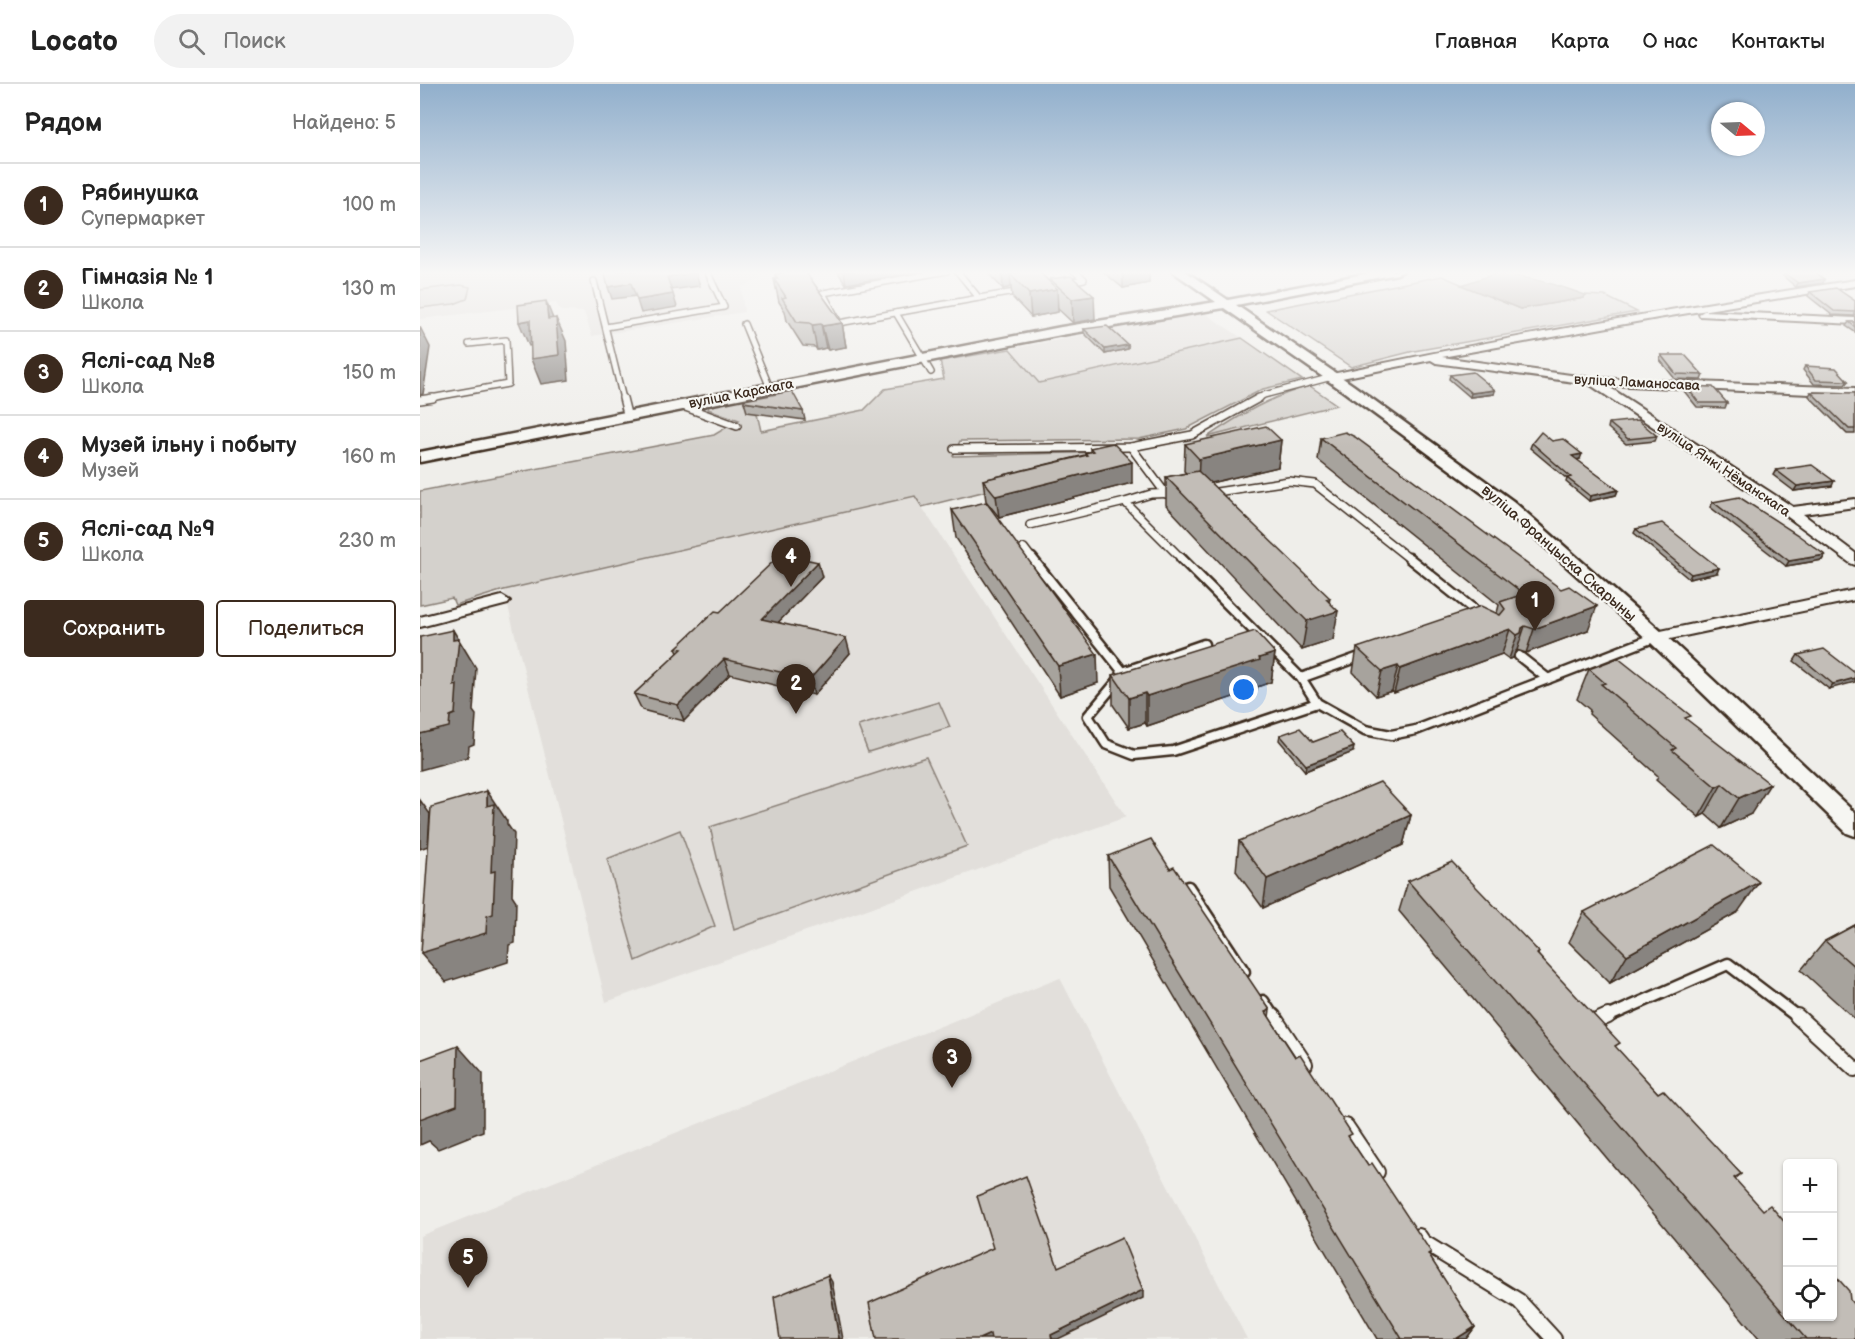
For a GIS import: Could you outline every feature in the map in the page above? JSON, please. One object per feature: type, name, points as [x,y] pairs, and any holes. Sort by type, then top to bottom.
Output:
[{"type":"street","name":"вуліца Карскага","points":[[420,457],[627,414],[1068,330]]},
{"type":"street","name":"вуліца Францыска Скарыны","points":[[1262,330],[1507,504],[1656,637],[1855,827]]},
{"type":"street","points":[[1332,377],[1571,330]]},
{"type":"street","name":"вуліца Ламаносава","points":[[1420,358],[1592,381],[1855,392]]},
{"type":"street","name":"вуліца Янкі Нёманскага","points":[[1592,381],[1790,512],[1855,560]]},
{"type":"street","points":[[1790,512],[1855,503]]},
{"type":"street","points":[[1656,637],[1855,595]]},
{"type":"street","points":[[420,622],[502,601]]},
{"type":"lane","points":[[607,330],[627,414]]},
{"type":"lane","points":[[746,330],[770,388]]},
{"type":"lane","points":[[906,330],[931,372]]},
{"type":"lane","points":[[420,400],[508,384],[506,340],[469,344]]},
{"type":"lane","points":[[954,449],[1131,447],[1192,435],[1264,395],[1332,377]]},
{"type":"lane","points":[[680,405],[737,426]]},
{"type":"lane","points":[[1131,447],[1166,494]]},
{"type":"lane","points":[[1202,493],[1225,492],[1287,480],[1315,484],[1473,609],[1474,620],[1460,621]]},
{"type":"lane","points":[[1030,525],[1151,494],[1190,493]]},
{"type":"lane","points":[[1125,502],[1301,678],[1317,703],[1365,730],[1391,735],[1416,730],[1656,637]]},
{"type":"lane","points":[[1024,548],[1123,672]]},
{"type":"lane","points":[[1204,644],[1123,672],[1110,692],[1088,716],[1106,744],[1134,754],[1173,752],[1317,703]]},
{"type":"lane","points":[[1301,678],[1375,652]]},
{"type":"lane","points":[[1519,656],[1548,679]]},
{"type":"lane","points":[[1599,659],[1608,666]]},
{"type":"lane","points":[[1188,887],[1312,1074]]},
{"type":"lane","points":[[1589,1026],[1728,964],[1796,1015],[1855,1069]]},
{"type":"lane","points":[[1338,1114],[1384,1183]]},
{"type":"lane","points":[[1410,1222],[1423,1242],[1519,1301],[1554,1339]]},
{"type":"shaded area","points":[[590,330],[633,330],[592,336]]},
{"type":"shaded area","points":[[1111,330],[1229,330],[1242,338],[1039,383],[1010,349]]},
{"type":"shaded area","points":[[1295,330],[1537,330],[1414,351],[1351,367]]},
{"type":"shaded area","points":[[1242,338],[1302,380],[1263,389],[1186,429],[1139,439],[960,441],[953,456],[1109,452],[1127,456],[922,507],[915,496],[504,590],[455,605],[452,598],[420,605],[420,491],[714,435],[739,420],[708,409],[710,404],[753,396],[761,431],[864,410],[885,389],[944,379],[940,361],[1010,349],[1039,383]]},
{"type":"shaded area","points":[[1310,386],[1337,405],[1207,437],[1256,407]]},
{"type":"shaded area","points":[[912,492],[1126,817],[606,1002],[504,590]]},
{"type":"shaded area","points":[[939,702],[950,727],[868,752],[858,726]]},
{"type":"shaded area","points":[[926,757],[967,846],[734,930],[710,827]]},
{"type":"shaded area","points":[[680,830],[715,926],[636,961],[607,859]]},
{"type":"shaded area","points":[[1060,978],[1247,1339],[420,1339],[420,1236]]},
{"type":"building","points":[[530,330],[557,330],[559,355],[531,359]]},
{"type":"building","points":[[1085,330],[1111,330],[1128,345],[1105,349]]},
{"type":"building","points":[[1661,355],[1685,355],[1703,375],[1676,374]]},
{"type":"building","points":[[1805,366],[1836,368],[1848,381],[1816,380]]},
{"type":"building","points":[[1473,372],[1495,390],[1471,393],[1450,375]]},
{"type":"building","points":[[1686,386],[1713,387],[1727,403],[1699,403]]},
{"type":"building","points":[[792,391],[803,411],[744,402],[744,400]]},
{"type":"building","points":[[1811,392],[1855,393],[1855,429],[1849,429]]},
{"type":"building","points":[[1638,420],[1657,436],[1628,439],[1609,423]]},
{"type":"building","points":[[1266,426],[1281,440],[1199,459],[1185,444]]},
{"type":"building","points":[[1345,432],[1355,437],[1561,589],[1569,586],[1597,606],[1534,629],[1525,626],[1517,635],[1510,629],[1400,669],[1398,666],[1382,671],[1357,648],[1481,606],[1500,615],[1505,609],[1500,602],[1524,594],[1321,438]]},
{"type":"building","points":[[1541,432],[1552,441],[1563,439],[1582,454],[1572,456],[1618,490],[1590,496],[1567,478],[1571,477],[1532,443]]},
{"type":"building","points":[[1113,443],[1132,462],[996,496],[983,480],[1087,455],[1085,453],[1093,451],[1090,448]]},
{"type":"building","points":[[1812,465],[1834,481],[1797,486],[1776,470]]},
{"type":"building","points":[[1198,471],[1330,598],[1326,599],[1338,611],[1307,621],[1166,477]]},
{"type":"building","points":[[1739,497],[1825,555],[1789,561],[1713,502]]},
{"type":"building","points":[[986,502],[1097,654],[1058,666],[952,510]]},
{"type":"building","points":[[1662,523],[1719,568],[1691,574],[1636,529]]},
{"type":"building","points":[[781,554],[818,562],[762,619],[846,638],[810,679],[724,659],[678,705],[634,694],[682,649],[676,648],[715,611],[720,612]]},
{"type":"building","points":[[453,630],[453,640],[459,639],[454,686],[457,685],[455,714],[450,716],[449,727],[420,734],[420,637]]},
{"type":"building","points":[[1255,631],[1275,653],[1259,658],[1260,660],[1147,696],[1145,693],[1129,698],[1113,675]]},
{"type":"building","points":[[1824,649],[1855,673],[1855,678],[1833,684],[1798,655]]},
{"type":"building","points":[[1618,658],[1691,716],[1685,718],[1770,784],[1739,798],[1722,784],[1716,787],[1672,750],[1676,748],[1601,684],[1605,683],[1589,669]]},
{"type":"building","points":[[1300,728],[1313,742],[1340,732],[1354,747],[1306,765],[1280,735]]},
{"type":"building","points":[[1380,782],[1411,815],[1267,879],[1239,841]]},
{"type":"building","points":[[487,791],[487,806],[494,804],[491,872],[495,871],[493,914],[487,916],[486,933],[421,953],[431,807]]},
{"type":"building","points":[[1151,839],[1170,869],[1174,867],[1270,1010],[1266,1012],[1295,1057],[1300,1054],[1352,1134],[1348,1136],[1368,1166],[1372,1163],[1431,1252],[1428,1254],[1475,1327],[1456,1339],[1402,1339],[1108,856]]},
{"type":"building","points":[[1714,845],[1759,882],[1627,955],[1584,912]]},
{"type":"building","points":[[1452,862],[1539,952],[1537,954],[1620,1043],[1615,1046],[1658,1093],[1663,1090],[1741,1174],[1734,1178],[1763,1210],[1770,1205],[1783,1220],[1783,1313],[1408,881]]},
{"type":"building","points":[[1855,925],[1855,967],[1825,941]]},
{"type":"building","points":[[458,1046],[457,1105],[420,1119],[420,1060]]},
{"type":"building","points":[[1026,1176],[1058,1267],[1122,1238],[1143,1290],[1051,1335],[1052,1339],[991,1339],[990,1334],[979,1339],[876,1339],[869,1303],[993,1248],[977,1196]]},
{"type":"building","points":[[828,1275],[839,1339],[780,1339],[774,1297]]},
{"type":"building","points":[[1837,1278],[1849,1291],[1850,1300],[1855,1306],[1855,1339],[1806,1339],[1790,1321],[1837,1321]]},
{"type":"place","name":"Музей ільну і побыту","points":[[791,587]]},
{"type":"place","name":"Рябинушка","points":[[1535,631]]},
{"type":"place","name":"Гімназія № 1","points":[[796,714]]},
{"type":"place","name":"Яслі-сад №8","points":[[952,1088]]},
{"type":"place","name":"Яслі-сад №9","points":[[468,1288]]}]
